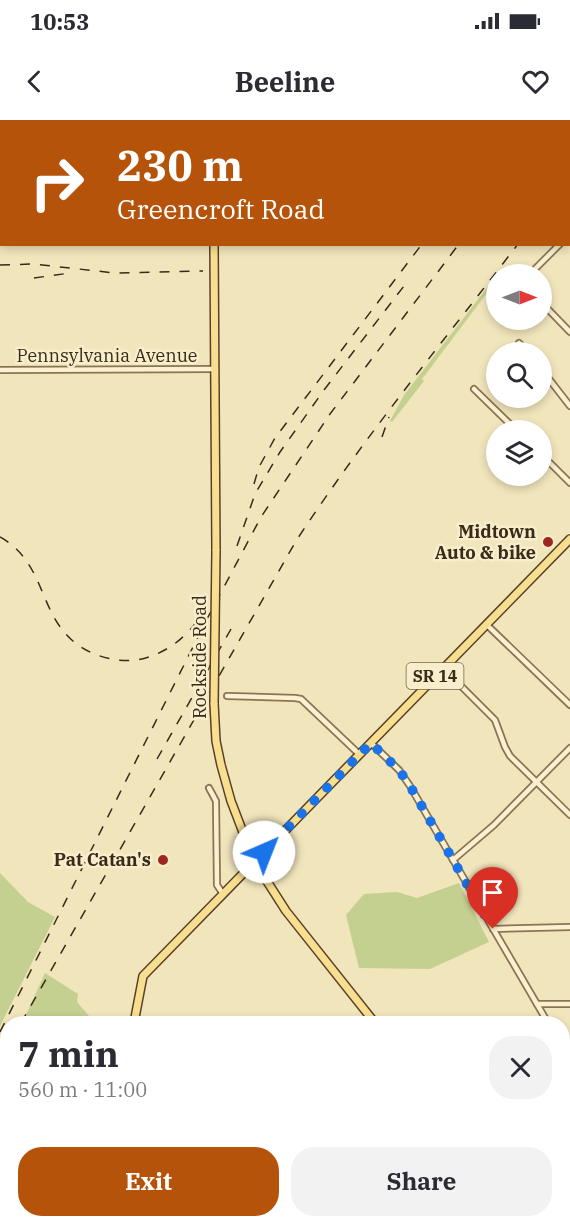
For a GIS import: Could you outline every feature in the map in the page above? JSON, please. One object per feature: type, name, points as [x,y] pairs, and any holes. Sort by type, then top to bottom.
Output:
[{"type":"main road","name":"Rockside Road","points":[[214,246],[216,551],[214,703],[216,741],[231,801],[255,861],[286,911],[369,1016]]},
{"type":"main road","name":"SR 14","points":[[135,1016],[143,976],[570,539]]},
{"type":"street","points":[[540,264],[558,246]]},
{"type":"street","points":[[552,313],[570,332]]},
{"type":"street","name":"Pennsylvania Avenue","points":[[0,370],[214,369]]},
{"type":"street","points":[[552,382],[570,405]]},
{"type":"street","points":[[474,390],[506,420]]},
{"type":"street","points":[[552,465],[570,483]]},
{"type":"street","points":[[487,625],[570,705]]},
{"type":"street","points":[[443,668],[495,720],[507,751],[570,815]]},
{"type":"street","points":[[227,696],[301,699],[359,754]]},
{"type":"street","points":[[371,743],[399,770],[410,786],[544,1016]]},
{"type":"street","points":[[453,860],[494,825],[570,748]]},
{"type":"street","points":[[209,788],[216,801],[217,885],[223,894]]},
{"type":"street","points":[[493,929],[570,927]]},
{"type":"street","points":[[537,1004],[570,1004]]},
{"type":"green space","points":[[486,289],[486,294],[392,422],[390,421],[404,395]]},
{"type":"green space","points":[[0,873],[28,902],[55,917],[5,1016],[0,1016]]},
{"type":"green space","points":[[459,883],[489,942],[430,969],[359,968],[346,915],[364,894],[397,892],[417,898]]},
{"type":"green space","points":[[45,973],[78,994],[77,1002],[89,1016],[28,1016],[26,1015]]},
{"type":"railway","points":[[254,484],[259,467],[275,438],[420,246]]},
{"type":"railway","points":[[8,1016],[207,619],[261,517],[330,414],[457,246]]},
{"type":"railway","points":[[25,1016],[296,541],[376,427],[516,246]]},
{"type":"railway","points":[[0,265],[33,264],[115,273],[203,271]]},
{"type":"railway","points":[[34,278],[70,273]]},
{"type":"railway","points":[[237,546],[255,494],[280,452],[324,390],[404,286]]},
{"type":"railway","points":[[382,437],[389,417]]},
{"type":"railway","points":[[0,537],[17,549],[28,564],[61,628],[74,642],[97,655],[114,660],[131,661],[158,654],[183,637],[203,613]]},
{"type":"railway","points":[[157,759],[231,629]]},
{"type":"place","name":"Midtown Auto & bike","points":[[548,542]]},
{"type":"place","name":"Pat Catan's","points":[[163,860]]},
{"type":"route","points":[[264,852],[371,743],[399,770],[410,786],[493,929]]}]
